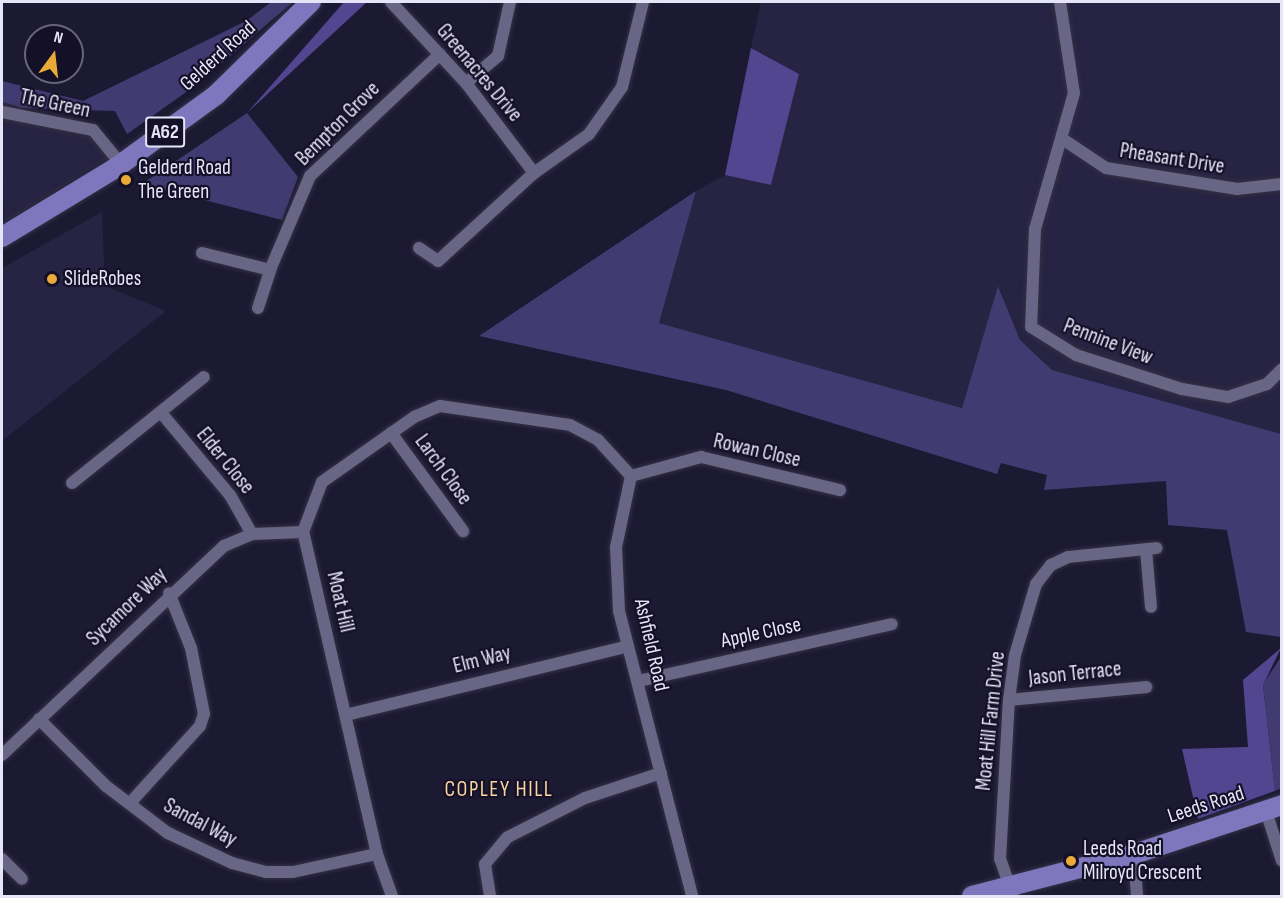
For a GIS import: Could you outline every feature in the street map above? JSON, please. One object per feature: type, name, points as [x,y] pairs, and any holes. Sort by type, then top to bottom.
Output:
[{"type":"main road","name":"Gelderd Road","points":[[2,237],[121,164],[216,95],[311,2]]},
{"type":"main road","name":"Leeds Road","points":[[972,897],[1011,892],[1274,808]]},
{"type":"street","name":"Greenacres Drive","points":[[391,2],[466,84],[534,172]]},
{"type":"street","points":[[466,84],[498,56],[510,2]]},
{"type":"street","points":[[419,248],[438,261],[534,172],[589,134],[621,87],[643,2]]},
{"type":"street","name":"Pennine View","points":[[1060,2],[1074,93],[1064,140],[1035,229],[1031,327],[1076,356],[1182,389],[1228,397],[1267,384],[1281,369]]},
{"type":"street","name":"Bempton Grove","points":[[258,308],[270,270],[310,176],[440,54]]},
{"type":"street","name":"The Green","points":[[2,112],[93,130],[121,164]]},
{"type":"street","name":"Pheasant Drive","points":[[1064,140],[1106,168],[1237,189],[1281,184]]},
{"type":"street","points":[[202,253],[270,270]]},
{"type":"street","points":[[72,483],[162,415],[204,377]]},
{"type":"street","points":[[303,532],[322,483],[391,433],[440,406],[467,406],[570,425],[598,440],[631,476]]},
{"type":"street","name":"Elder Close","points":[[162,415],[230,495],[252,534]]},
{"type":"street","name":"Larch Close","points":[[391,433],[463,531]]},
{"type":"street","name":"Rowan Close","points":[[631,476],[701,457],[840,490]]},
{"type":"street","name":"Ashfield Road","points":[[631,476],[616,548],[619,611],[692,897]]},
{"type":"street","name":"Sycamore Way","points":[[2,755],[169,593],[224,546],[252,534],[303,532]]},
{"type":"street","name":"Moat Hill","points":[[303,532],[377,854],[392,897]]},
{"type":"street","name":"Moat Hill Farm Drive","points":[[1011,892],[1000,858],[1009,700],[1033,594],[1051,565],[1068,557],[1152,549],[1151,607]]},
{"type":"street","points":[[130,803],[200,726],[204,714],[191,648],[169,593]]},
{"type":"street","name":"Apple Close","points":[[638,681],[892,624]]},
{"type":"street","name":"Elm Way","points":[[346,715],[628,646]]},
{"type":"street","name":"Jason Terrace","points":[[1009,700],[1146,687]]},
{"type":"street","name":"Sandal Way","points":[[39,719],[130,803],[168,833],[248,869],[293,872],[377,854]]},
{"type":"street","points":[[490,897],[485,864],[507,837],[585,798],[661,773]]},
{"type":"street","points":[[1274,808],[1281,861]]},
{"type":"street","points":[[1134,854],[1137,897]]},
{"type":"street","points":[[2,859],[22,879]]},
{"type":"shaded area","points":[[271,2],[293,2],[196,85],[127,134],[115,111],[22,108],[2,102],[2,81],[83,101],[246,21]]},
{"type":"shaded area","points":[[344,2],[367,2],[247,113]]},
{"type":"shaded area","points":[[761,2],[1281,2],[1281,434],[1052,370],[1020,340],[999,287],[962,408],[659,323],[696,191],[725,175],[771,185],[799,74],[751,48]]},
{"type":"shaded area","points":[[751,48],[799,74],[771,185],[725,175]]},
{"type":"shaded area","points":[[2,102],[94,133],[108,158],[4,223]]},
{"type":"shaded area","points":[[247,113],[298,177],[282,220],[142,184]]},
{"type":"shaded area","points":[[696,191],[659,323],[962,408],[998,286],[1020,340],[1052,370],[1281,434],[1281,637],[1246,632],[1227,530],[1168,525],[1166,481],[1044,490],[1047,475],[1001,463],[997,474],[726,390],[479,336]]},
{"type":"shaded area","points":[[102,212],[105,286],[166,311],[2,441],[2,268]]},
{"type":"shaded area","points":[[1281,648],[1263,685],[1275,791],[1198,819],[1182,749],[1248,747],[1243,680]]},
{"type":"shaded area","points":[[1281,657],[1282,788],[1275,791],[1263,684]]},
{"type":"place","name":"Gelderd Road The Green","points":[[126,180]]},
{"type":"place","name":"SlideRobes","points":[[52,279]]},
{"type":"place","name":"Leeds Road Milroyd Crescent","points":[[1071,861]]},
{"type":"district","name":"COPLEY HILL","points":[[499,790]]}]
